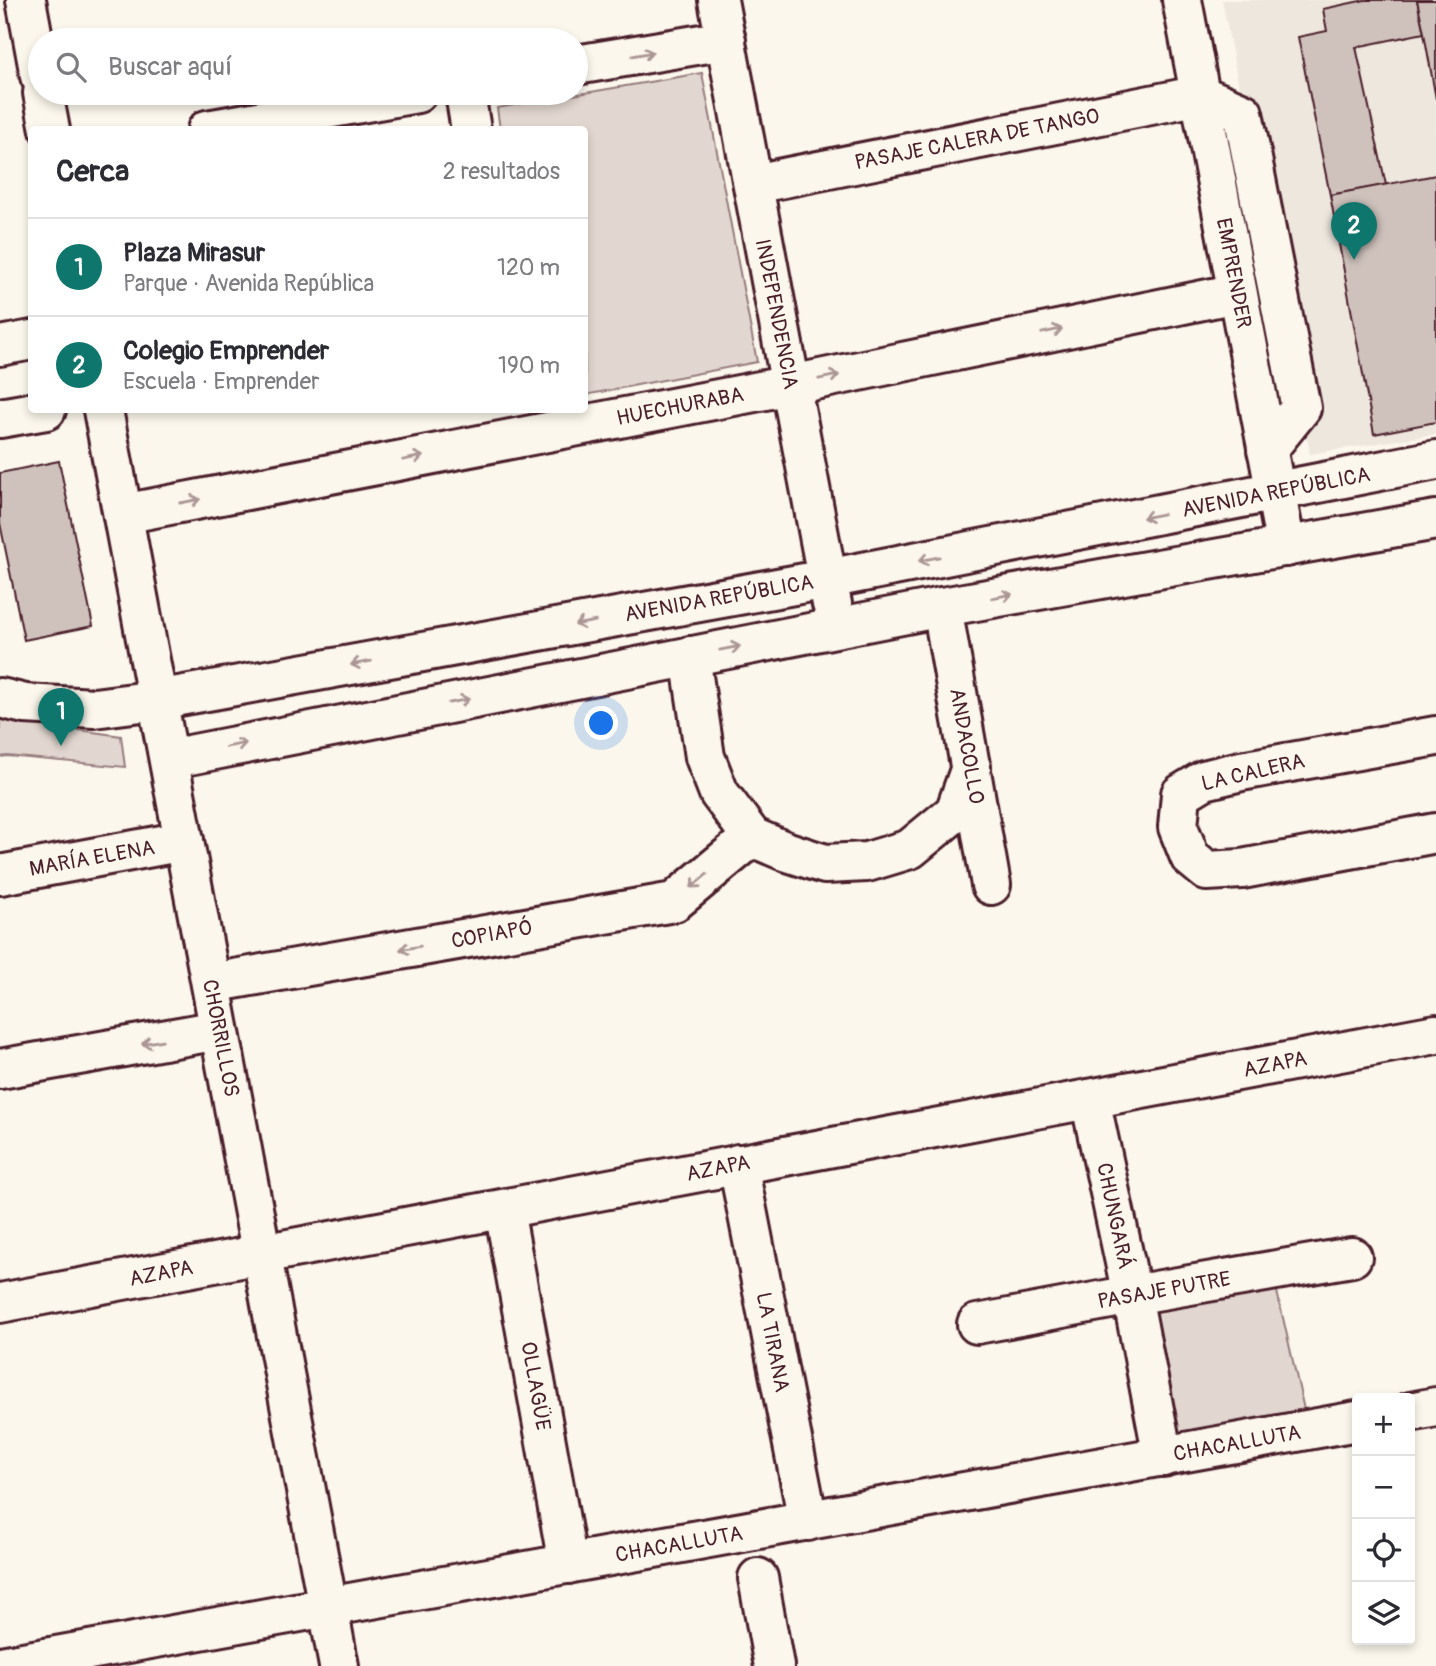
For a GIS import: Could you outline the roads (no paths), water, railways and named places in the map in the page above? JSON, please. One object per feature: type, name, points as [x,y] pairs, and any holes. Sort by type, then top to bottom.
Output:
[{"type":"street","points":[[26,0],[31,28]]},
{"type":"street","name":"INDEPENDENCIA","points":[[718,0],[836,627]]},
{"type":"street","name":"EMPRENDER","points":[[1182,0],[1286,547]]},
{"type":"street","points":[[588,63],[726,40]]},
{"type":"street","points":[[1200,95],[1244,113],[1301,408],[1267,450]]},
{"type":"street","name":"PASAJE CALERA DE TANGO","points":[[753,184],[1200,95]]},
{"type":"street","points":[[45,105],[49,126]]},
{"type":"street","points":[[230,126],[349,105]]},
{"type":"street","points":[[467,105],[470,126]]},
{"type":"street","name":"HUECHURABA","points":[[123,514],[522,423],[791,385],[1237,293]]},
{"type":"street","points":[[0,346],[28,341]]},
{"type":"street","points":[[0,418],[29,413]]},
{"type":"street","name":"CHORRILLOS","points":[[104,413],[339,1666]]},
{"type":"street","name":"AVENIDA REPÚBLICA","points":[[0,698],[25,704],[94,708],[158,700],[827,579],[1436,460]]},
{"type":"street","points":[[169,759],[942,607],[1436,520]]},
{"type":"street","name":"ANDACOLLO","points":[[942,607],[991,885]]},
{"type":"street","points":[[690,656],[705,757],[719,793],[752,837],[825,864],[867,862],[910,849],[955,813],[971,767]]},
{"type":"street","name":"LA CALERA","points":[[1436,736],[1204,780],[1181,794],[1178,827],[1190,857],[1207,871],[1242,869],[1436,833]]},
{"type":"street","name":"COPIAPÓ","points":[[211,983],[674,902],[752,837]]},
{"type":"street","name":"MARÍA ELENA","points":[[0,875],[184,841]]},
{"type":"street","points":[[0,1069],[219,1030]]},
{"type":"street","name":"AZAPA","points":[[0,1303],[1436,1034]]},
{"type":"street","name":"CHUNGARÁ","points":[[1090,1099],[1163,1457]]},
{"type":"street","name":"LA TIRANA","points":[[738,1164],[808,1521]]},
{"type":"street","name":"OLLAGÜE","points":[[504,1209],[568,1564]]},
{"type":"street","name":"PASAJE PUTRE","points":[[977,1324],[1352,1257]]},
{"type":"street","points":[[1415,1411],[1436,1407]]},
{"type":"street","name":"CHACALLUTA","points":[[1,1666],[1352,1423]]},
{"type":"street","points":[[758,1578],[774,1666]]},
{"type":"place","name":"Colegio Emprender","points":[[1354,260]]},
{"type":"place","name":"Plaza Mirasur","points":[[61,746]]}]
